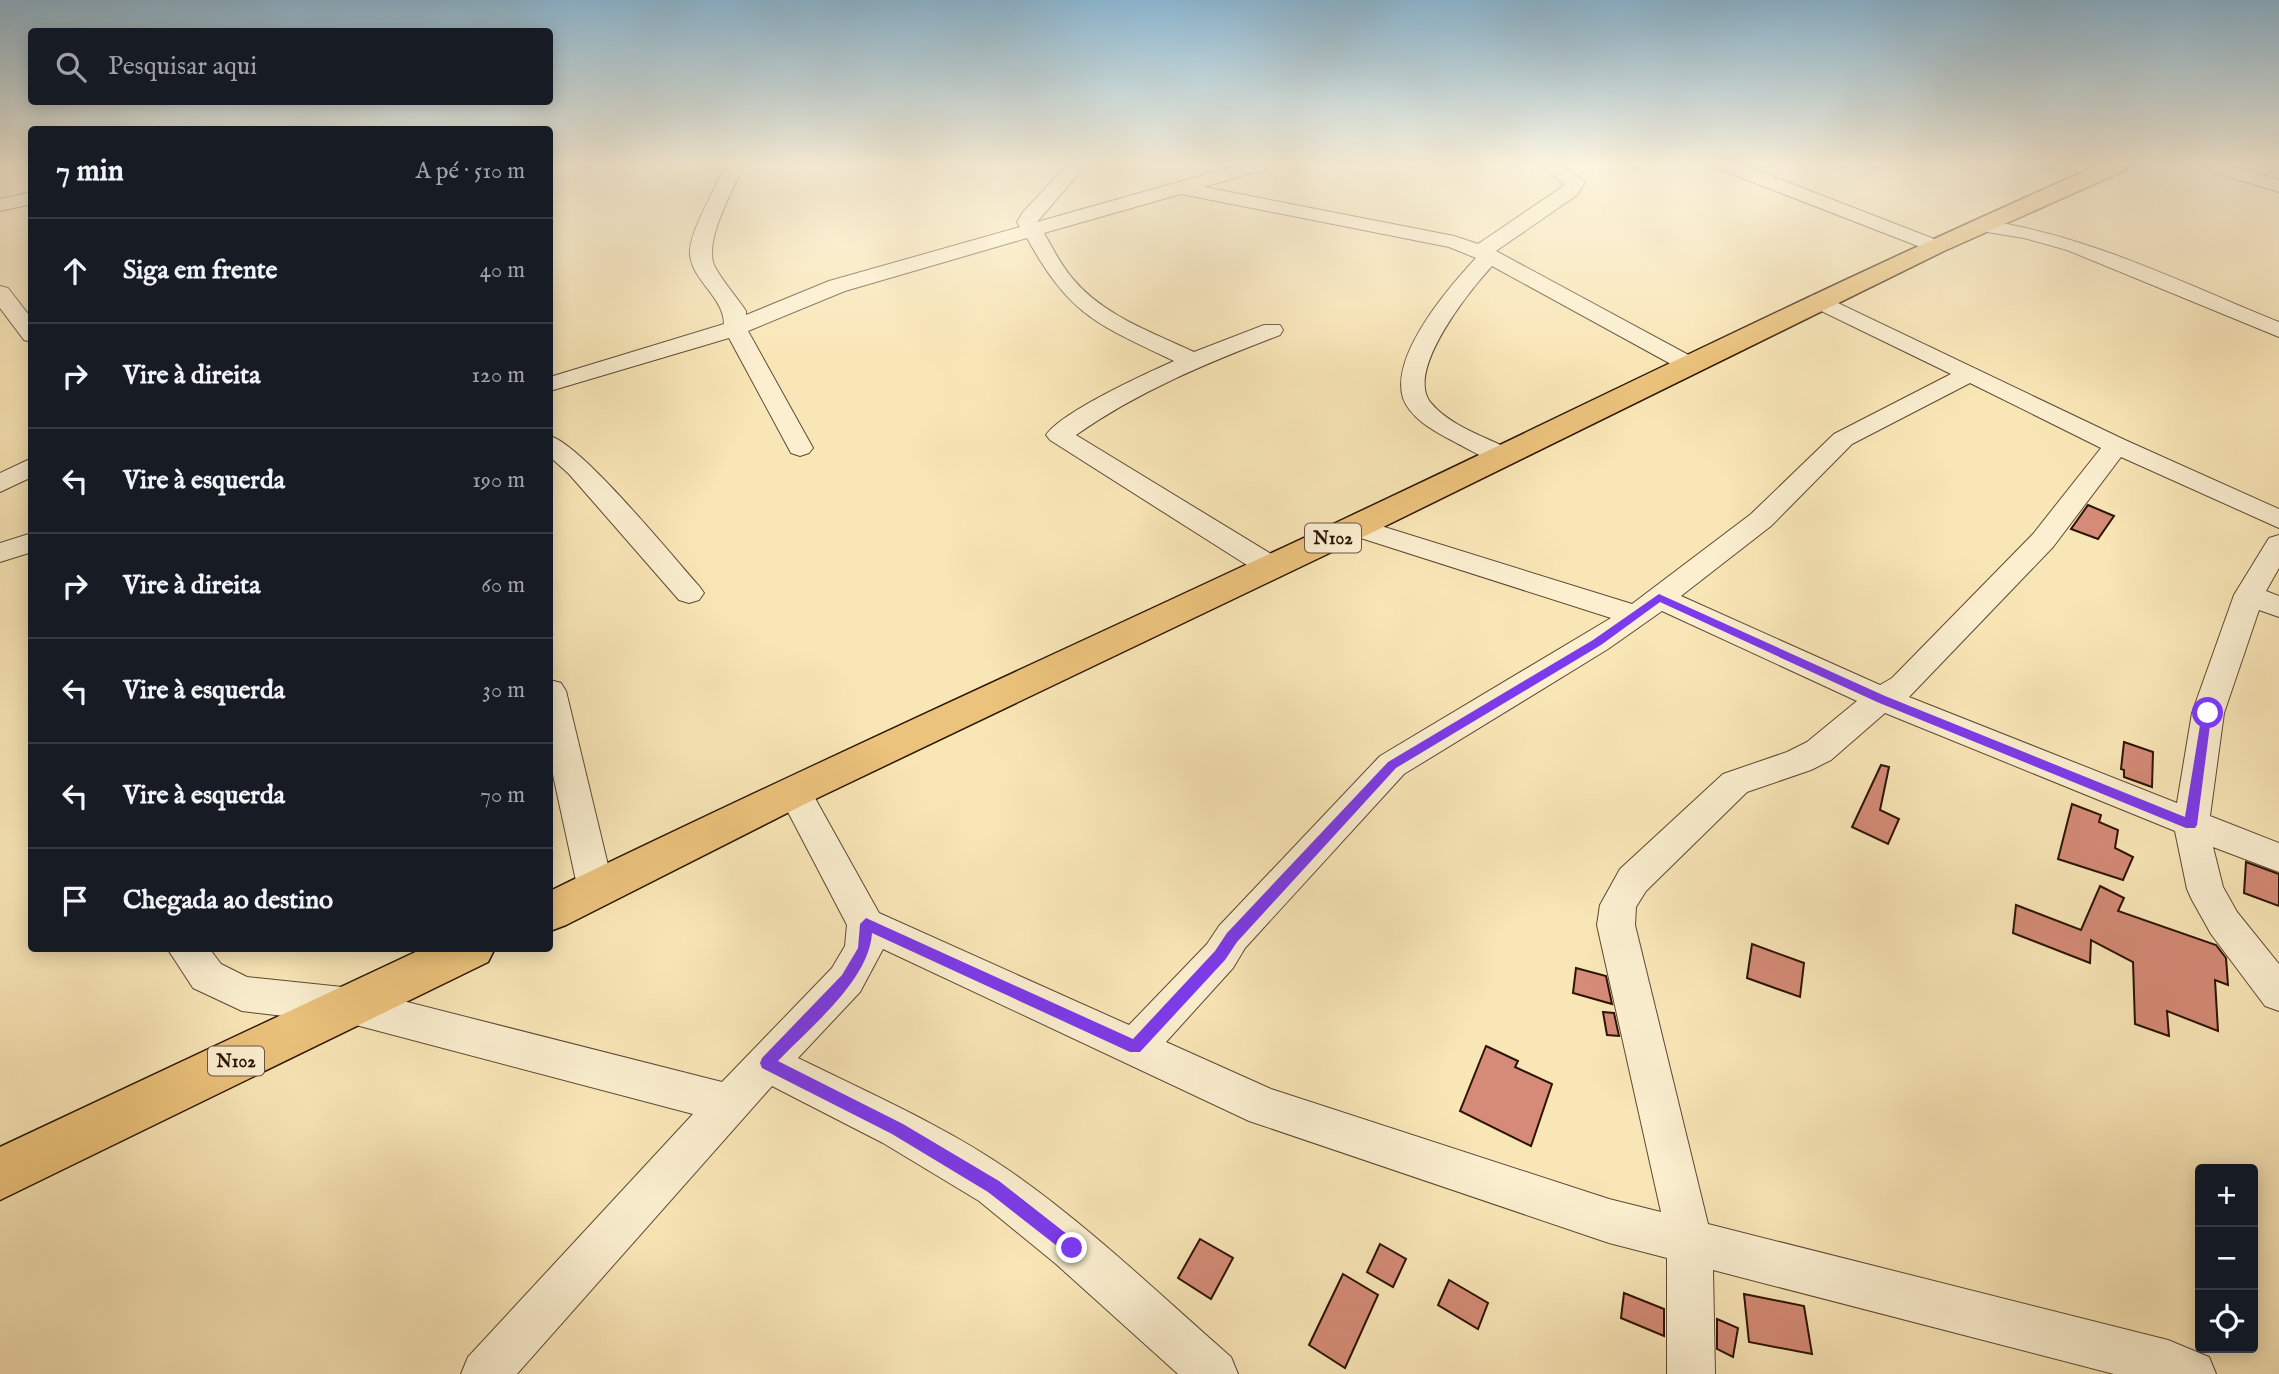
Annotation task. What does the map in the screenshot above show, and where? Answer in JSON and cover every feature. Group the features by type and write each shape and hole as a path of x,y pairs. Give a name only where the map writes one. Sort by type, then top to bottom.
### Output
{"main road":[{"name":"N102","path":"553,911 794,791 1271,567 1819,301 1975,229"},
{"name":"N102","path":"0,1174 464,952"}],"street":[{"path":"707,229 700,251 704,265 735,311 735,328 800,448"},
{"path":"553,383 735,328 811,294 1040,229"},
{"path":"1395,229 1426,235 1485,254 1688,364"},
{"path":"1503,455 1439,422 1417,401 1413,386 1423,346 1462,286 1485,254 1519,229"},
{"path":"1892,229 1936,246"},
{"path":"2005,229 2026,232 2074,246 2279,330"},
{"path":"2052,229 2074,246"},
{"path":"1034,231 1066,286 1078,298 1119,324 1191,360"},
{"path":"0,293 28,330"},
{"path":"1819,301 2116,445 2279,519"},
{"path":"1271,567 1059,435 1139,386 1191,360 1272,330"},
{"path":"1135,1047 1220,956 1232,937 1392,765 1597,642 1648,607 1761,520 1843,439 1969,374"},
{"path":"1691,1374 1690,1241 1616,925 1618,905 1633,880 1735,783 1799,761 1819,751 1881,699 1903,686 2011,574 2093,481 2116,445"},
{"path":"553,447 578,468 689,593"},
{"path":"0,484 28,468"},
{"path":"1355,527 1648,607 2190,825 2279,858"},
{"path":"0,553 28,543"},
{"path":"2279,544 2264,601 2208,713 2190,825 2205,889 2224,923 2279,994"},
{"path":"553,704 596,890"},
{"path":"485,1374 767,1063 846,980 864,948 866,924 794,791"},
{"path":"866,924 1264,1107 1609,1221 2168,1364 2192,1374"},
{"path":"189,952 207,976 242,994 352,1006 730,1104"},
{"path":"767,1063 898,1129 994,1186 1072,1248 1214,1374"}],"building":[{"path":"2088,505 2114,516 2098,539 2071,529"},
{"path":"2124,742 2153,752 2152,787 2124,777 2124,770 2121,769"},
{"path":"1881,765 1889,767 1880,810 1899,819 1888,844 1852,827"},
{"path":"2072,804 2101,815 2099,822 2118,830 2115,848 2133,857 2123,880 2058,859"},
{"path":"2246,862 2279,874 2279,906 2244,893"},
{"path":"2100,886 2124,898 2118,911 2216,945 2226,958 2228,985 2215,980 2218,1031 2167,1011 2169,1036 2135,1024 2133,962 2091,940 2090,963 2013,933 2016,905 2081,930"},
{"path":"1752,944 1804,963 1800,997 1747,978"},
{"path":"1576,968 1606,976 1612,1004 1573,993"},
{"path":"1603,1012 1614,1013 1619,1036 1607,1035"},
{"path":"1486,1046 1518,1061 1515,1067 1552,1084 1531,1146 1460,1111"},
{"path":"1200,1239 1233,1258 1211,1299 1178,1278"},
{"path":"1380,1244 1406,1259 1393,1287 1367,1272"},
{"path":"1343,1274 1378,1295 1345,1368 1309,1345"},
{"path":"1449,1280 1488,1303 1478,1329 1438,1305"},
{"path":"1624,1293 1664,1309 1664,1336 1621,1318"},
{"path":"1744,1294 1804,1306 1812,1354 1749,1342"},
{"path":"1717,1319 1738,1328 1733,1357 1717,1349"}],"route":[{"path":"1072,1248 994,1186 898,1129 767,1063 846,980 864,948 866,924 1135,1047 1220,956 1232,937 1392,765 1597,642 1659,598 1881,699 2190,825 2208,713"}]}
